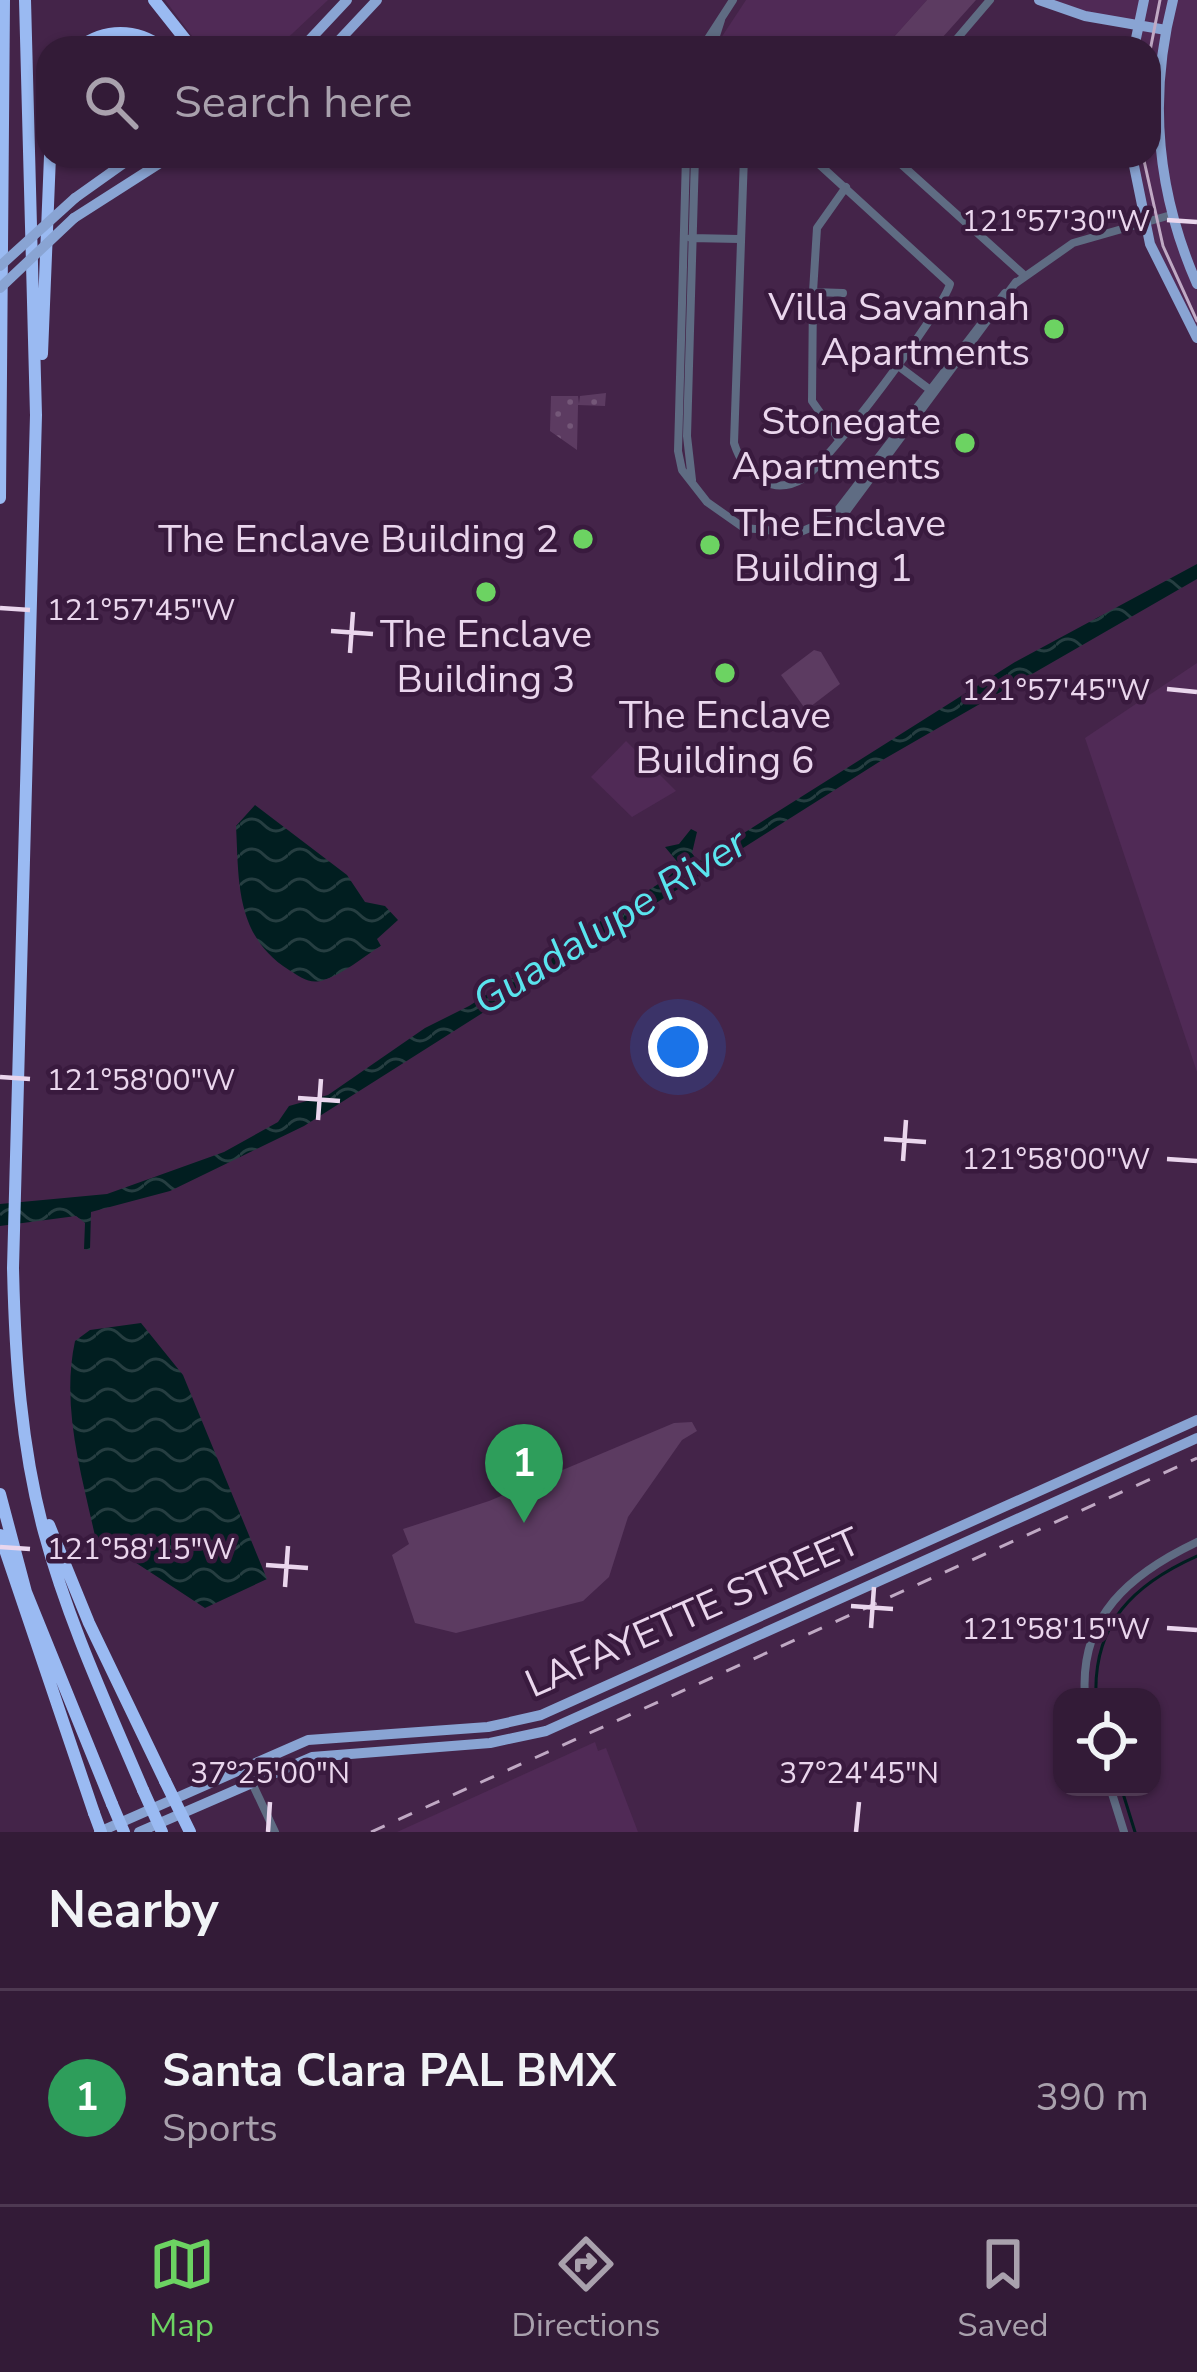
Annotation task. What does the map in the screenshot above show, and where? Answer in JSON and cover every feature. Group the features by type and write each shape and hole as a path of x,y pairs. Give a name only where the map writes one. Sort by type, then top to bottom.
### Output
{"highway":[{"path":"0,498 4,0"},
{"path":"26,0 36,415"},
{"path":"154,0 182,36"},
{"path":"101,36 123,32 133,36"},
{"path":"49,168 36,415 14,1268 18,1377 32,1479 65,1601 162,1832"},
{"path":"32,1479 89,1623 190,1832"},
{"path":"0,1494 26,1592 112,1804 126,1825"},
{"path":"0,1535 100,1832"}],"main road":[{"path":"313,36 347,0"},
{"path":"343,36 377,0"},
{"path":"1039,0 1166,30"},
{"path":"1136,36 1144,0"},
{"path":"1161,85 1173,0"},
{"path":"1161,139 1172,215 1197,284"},
{"path":"0,266 75,198 117,168"},
{"path":"0,288 74,218 152,168"},
{"path":"1134,168 1158,265 1197,338"},
{"name":"LAFAYETTE STREET","path":"100,1832 126,1825 244,1765 332,1736 488,1727 541,1715 1197,1420"},
{"name":"LAFAYETTE STREET","path":"140,1832 253,1780 335,1752 490,1743 546,1730 1197,1438"}],"street":[{"path":"710,36 733,0"},
{"path":"959,36 990,0"},
{"path":"716,36 721,19"},
{"path":"686,168 688,238"},
{"path":"694,168 678,451 692,482 720,515 744,528 798,532 830,520 1020,279 1072,243 1172,215"},
{"path":"743,168 734,443 747,472 764,483 789,484 806,477 897,365 950,284 824,168"},
{"path":"904,168 1020,279"},
{"path":"838,438 812,401 813,292 817,228 846,187"},
{"path":"688,238 740,239"},
{"path":"813,292 843,293"},
{"path":"897,365 933,392"},
{"path":"1086,1688 1088,1649 1115,1595 1144,1569 1197,1542"},
{"path":"244,1765 275,1832"},
{"path":"1113,1796 1124,1832"}],"shaded area":[{"path":"165,0 328,0 290,36 192,36"},
{"path":"746,0 927,0 895,36 722,36"},
{"path":"927,0 976,0 944,36 895,36"},
{"path":"1039,0 1197,0 1197,335 1162,275 1135,168 1161,168 1161,36 1136,36 1138,27"},
{"path":"606,393 605,406 578,405 577,450 550,431 551,396 578,396 579,404 580,396"},
{"path":"814,650 821,652 840,684 806,710 781,675"},
{"path":"1197,663 1197,1072 1085,738"},
{"path":"626,741 676,791 632,817 591,777"},
{"path":"692,1422 697,1431 682,1440 628,1517 609,1577 583,1601 456,1633 415,1623 392,1555 409,1544 403,1529 489,1501 674,1423"},
{"path":"595,1742 598,1751 606,1748 638,1832 397,1832"}],"water":[{"name":"Guadalupe River","path":"1197,564 1197,579 879,762 304,1126 170,1191 91,1212 90,1250 84,1249 85,1223 76,1216 0,1226 0,1204 107,1194 224,1152 278,1122 289,1106 328,1095 425,1028 469,1006 666,879 680,865 665,847 679,844 691,829 697,832 692,853 698,862 1015,662"},
{"path":"255,805 347,875 365,902 385,906 398,920 377,939 381,946 319,981 301,978 271,956 249,924 240,887 236,826"},
{"path":"141,1323 183,1375 267,1579 205,1608 95,1536 84,1488 71,1414 75,1341 90,1330"}],"waterway":[{"path":"1096,1688 1102,1648 1122,1609 1154,1579 1197,1556"},
{"path":"1124,1796 1135,1832"}],"tram line":[{"path":"1153,36 1160,0"},
{"path":"1146,168 1163,246 1197,321"}],"railway":[{"path":"371,1832 1197,1458"}],"place":[{"name":"Villa Savannah Apartments","path":"1054,329"},
{"name":"Stonegate Apartments","path":"965,443"},
{"name":"The Enclave Building 2","path":"583,539"},
{"name":"The Enclave Building 1","path":"710,545"},
{"name":"The Enclave Building 3","path":"486,592"},
{"name":"The Enclave Building 6","path":"725,673"},
{"name":"Santa Clara PAL BMX","path":"524,1523"}]}
